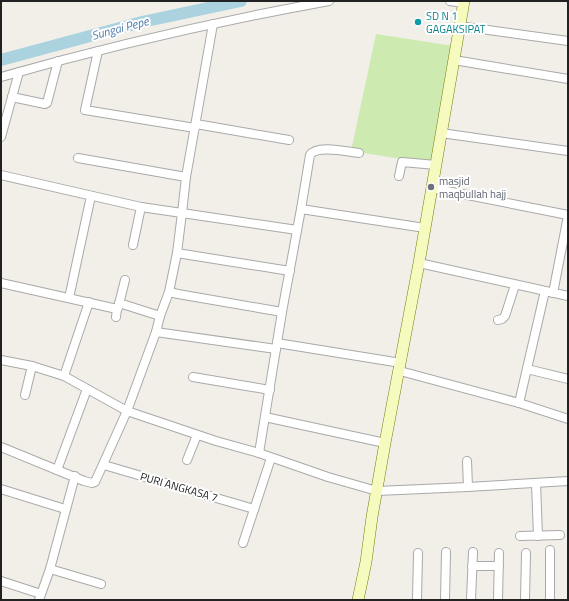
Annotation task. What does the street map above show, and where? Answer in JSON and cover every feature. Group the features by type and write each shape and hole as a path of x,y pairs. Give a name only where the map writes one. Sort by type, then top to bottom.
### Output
{"main road":[{"path":"358,600 366,562 385,443 419,263 463,2"}],"street":[{"path":"1,76 213,24 329,1"},
{"path":"450,1 463,2"},
{"path":"1,447 88,482 95,482 104,465 127,411 169,292 177,253 186,177 213,24"},
{"path":"459,26 568,41"},
{"path":"98,51 85,110 289,140"},
{"path":"454,60 568,79"},
{"path":"12,97 45,104 47,103 58,62"},
{"path":"1,137 19,72"},
{"path":"441,133 568,151"},
{"path":"258,453 310,155 312,152 319,149 359,153"},
{"path":"78,158 132,169 186,177"},
{"path":"399,176 402,162 436,165"},
{"path":"1,175 141,207 297,230"},
{"path":"432,188 568,218 519,403"},
{"path":"69,298 91,196"},
{"path":"133,245 141,207"},
{"path":"301,209 425,228"},
{"path":"177,253 290,271"},
{"path":"419,263 568,296"},
{"path":"118,310 125,280"},
{"path":"1,283 89,302 118,310 160,316"},
{"path":"498,320 502,320 505,316 515,285"},
{"path":"169,292 282,312"},
{"path":"64,376 89,302"},
{"path":"156,332 276,346 400,367 568,419"},
{"path":"1,360 32,366 64,376 127,411 197,435 258,453 360,487 377,491 568,481"},
{"path":"25,396 32,366"},
{"path":"527,369 568,379"},
{"path":"193,377 270,390"},
{"path":"57,470 86,389"},
{"path":"265,417 385,443"},
{"path":"187,460 197,435"},
{"path":"243,543 271,458"},
{"path":"467,461 468,487"},
{"name":"PURI ANGKASA 7","path":"104,465 254,509"},
{"path":"1,581 40,597 50,569 75,476"},
{"path":"536,483 538,536"},
{"path":"1,489 65,509"},
{"path":"520,536 560,535"},
{"path":"550,550 550,600"},
{"path":"445,600 446,552"},
{"path":"472,552 472,600"},
{"path":"417,600 418,553"},
{"path":"498,600 499,553"},
{"path":"525,600 526,553"},
{"path":"472,566 499,566"},
{"path":"50,569 101,584"}],"green space":[{"path":"376,34 454,46 433,164 351,151"}],"waterway":[{"name":"Sungai Pepe","path":"1,60 142,22 241,1"}],"place":[{"name":"SD N 1 GAGAKSIPAT","path":"418,22"},
{"name":"masjid maqbullah hajj","path":"431,187"}]}
